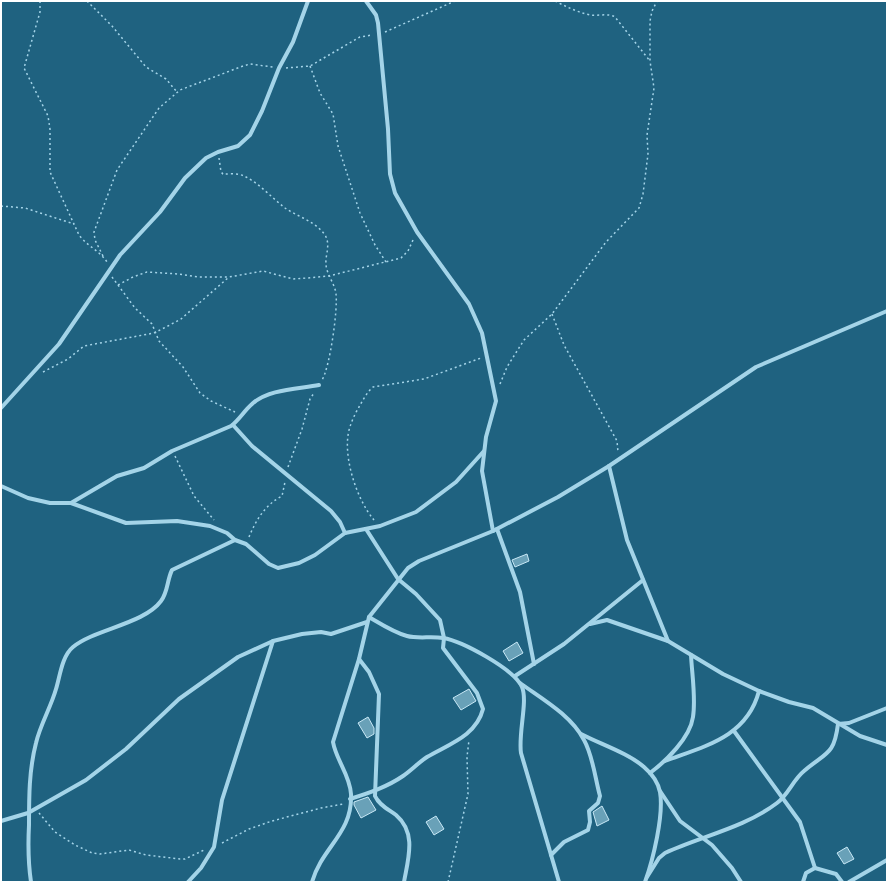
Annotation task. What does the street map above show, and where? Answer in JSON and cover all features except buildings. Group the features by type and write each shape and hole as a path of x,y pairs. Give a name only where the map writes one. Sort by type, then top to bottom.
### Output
{"street":[{"path":"1,408 59,344 120,255 160,212 185,178 206,158 218,152 238,146 250,135 262,111 279,68 293,42 308,1"},
{"path":"366,1 376,15 388,128 390,174 398,201 417,232 469,304 482,333 496,401 484,451 482,471 495,530 520,592 534,664"},
{"path":"312,882 323,857 345,826 350,799 350,788 334,750 333,742 359,659 367,622 369,617 408,568 414,563 495,530 558,497 619,460 756,367 887,311"},
{"path":"71,503 117,476 144,468 172,451 222,431 233,425 251,404 264,396 319,385"},
{"path":"233,425 252,446 331,511 340,522 345,533"},
{"path":"1,486 28,498 50,503 71,503 126,523 155,523 164,520 202,524 226,533 235,540 246,544 269,564 278,568 298,563 315,555 337,537 345,533 380,526 405,518 427,505 456,482 484,451"},
{"path":"609,466 624,529 668,640"},
{"path":"350,799 375,791 405,775 427,757 459,740 472,729 482,714 483,704 477,693 444,649 444,638 438,616 398,579 366,529"},
{"path":"31,882 27,857 30,773 36,742 56,690 65,657 72,647 90,637 142,615 160,603 166,594 168,579 172,570 235,540"},
{"path":"515,676 590,624 643,580"},
{"path":"369,617 396,632 408,636 444,638 467,645 515,676 519,682 523,694 519,738 521,753 559,882"},
{"path":"590,624 607,620 668,640 723,674 759,691 789,702 813,708 860,736 887,745"},
{"path":"1,821 28,813 86,780 110,762 179,699 238,656 273,641 302,634 320,632 332,634 367,622"},
{"path":"188,882 201,868 214,847 222,800 273,641"},
{"path":"650,773 665,761 687,733 693,718 691,655"},
{"path":"359,659 369,672 379,694 375,796 380,804 400,819 410,841 404,882"},
{"path":"519,682 566,717 581,734 588,748 600,796 599,801 589,811 590,822 588,830 564,842 550,855"},
{"path":"665,761 694,751 734,731 748,718 756,705 759,691"},
{"path":"838,724 849,723 887,708"},
{"path":"647,876 662,854 703,837 746,822 772,807 783,797 804,771 831,750 836,739 838,724"},
{"path":"734,731 783,797 804,830 811,862 815,868 836,874 842,882"},
{"path":"581,734 635,761 650,773 680,821 685,826 703,837 732,868 741,882"},
{"path":"645,882 658,827 660,804 658,787"},
{"path":"849,882 887,860"},
{"path":"803,882 806,873 815,868"}],"path":[{"path":"40,1 40,12 24,70 48,116 50,129 50,172 84,242 103,256"},
{"path":"87,1 112,26 146,67 166,79 177,92"},
{"path":"242,415 216,404 200,393 183,367 159,341 154,333 152,324 135,308 109,270 95,240 94,232 117,170 159,108 177,92 243,66 258,65 279,68 310,66 360,37 379,34 455,1"},
{"path":"555,1 575,11 592,15 615,16 650,61"},
{"path":"495,395 508,367 524,340 552,314 606,242 639,208 644,194 648,154 647,135 654,88 650,61 650,21 652,11 657,1"},
{"path":"310,66 320,93 333,114 338,146 360,213 375,246 386,262"},
{"path":"218,152 221,172 223,174 239,174 250,179 286,209 311,222 325,236 328,252 326,265 336,293 336,312 328,367 310,399 287,474 282,496 269,505 259,515 246,544"},
{"path":"1,206 26,208 74,224"},
{"path":"118,285 132,277 147,272 198,277 229,277 263,272 293,279 329,276 386,262 405,255 417,232"},
{"path":"38,375 68,359 84,346 154,333 180,319 229,277"},
{"path":"552,314 564,345 617,441 619,460"},
{"path":"380,526 365,508 351,475 348,448 350,425 363,399 373,387 390,386 439,375 487,355"},
{"path":"172,451 194,496 217,522"},
{"path":"448,882 468,794 467,750 472,729"},
{"path":"36,808 55,832 82,849 92,853 100,854 124,850 146,855 180,859 214,847 250,829 272,821 320,808 340,806 350,799"}]}
